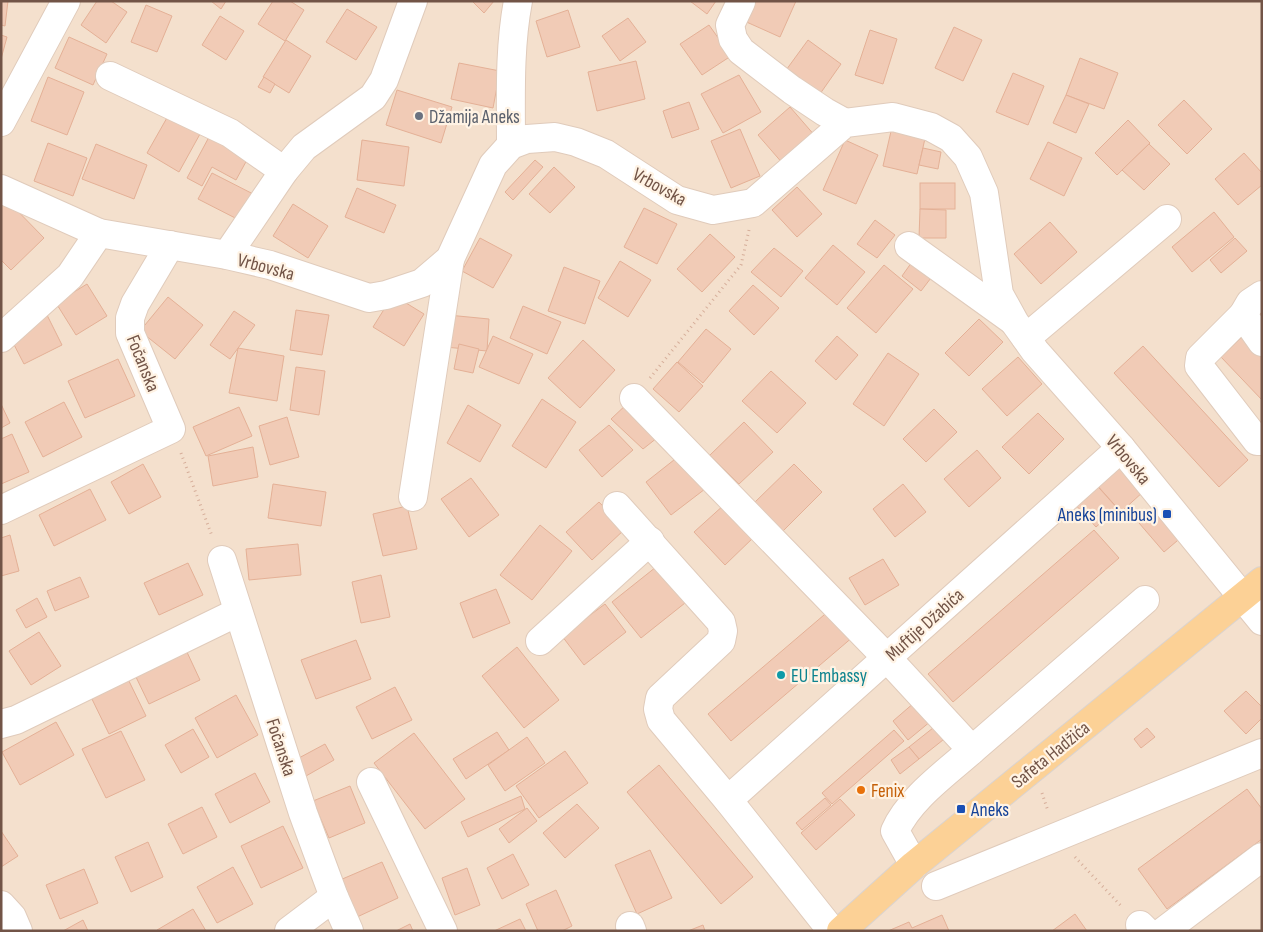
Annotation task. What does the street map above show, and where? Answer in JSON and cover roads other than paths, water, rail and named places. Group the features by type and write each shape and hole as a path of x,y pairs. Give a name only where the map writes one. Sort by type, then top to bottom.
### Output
{"main road":[{"name":"Safeta Hadžića","path":"841,931 914,865 1252,589"}],"street":[{"path":"1,122 66,1"},
{"path":"228,255 284,171 304,148 373,96 384,80 413,1"},
{"path":"511,144 510,74 512,29 518,1"},
{"path":"741,2 730,25 733,39 741,51 792,90 845,123"},
{"path":"110,76 230,133 284,171"},
{"name":"Vrbovska","path":"413,497 450,259 493,165 511,144 526,140 555,137 576,142 606,154 677,200 713,210 752,203 845,123 893,117 931,127 951,138 968,157 984,193 1000,294 1020,330 1036,351 1121,448 1252,589 1262,621"},
{"name":"Vrbovska","path":"1,190 99,233 228,255 270,265 368,298 422,283 450,259"},
{"path":"1020,330 1166,219"},
{"path":"1,338 70,276 99,233"},
{"name":"Fočanska","path":"1,510 171,429 130,333 130,318 135,304 170,245"},
{"name":"Vrbovska","path":"908,246 1020,330"},
{"path":"1262,295 1250,303 1243,315 1200,358 1200,366 1257,441 1262,441"},
{"path":"1243,315 1262,342"},
{"path":"634,398 887,658 972,750"},
{"name":"Muftije Džabića","path":"728,800 1121,448"},
{"path":"618,506 721,622 723,631 721,641 660,698 658,709 661,720 728,800 832,931"},
{"path":"540,641 650,541"},
{"name":"Fočanska","path":"222,560 303,813 334,897 349,931"},
{"path":"914,865 895,831 899,822 910,808 972,750 1145,600"},
{"path":"1,724 16,720 238,612"},
{"path":"936,886 1262,753"},
{"path":"371,782 443,931"},
{"path":"1150,929 1262,858"},
{"path":"289,931 334,897"},
{"path":"1,905 12,917 18,931"}],"place":[{"name":"Džamija Aneks","path":"419,116"},
{"name":"Aneks (minibus)","path":"1167,514"},
{"name":"EU Embassy","path":"781,675"},
{"name":"Fenix","path":"861,790"},
{"name":"Aneks","path":"961,809"}]}
